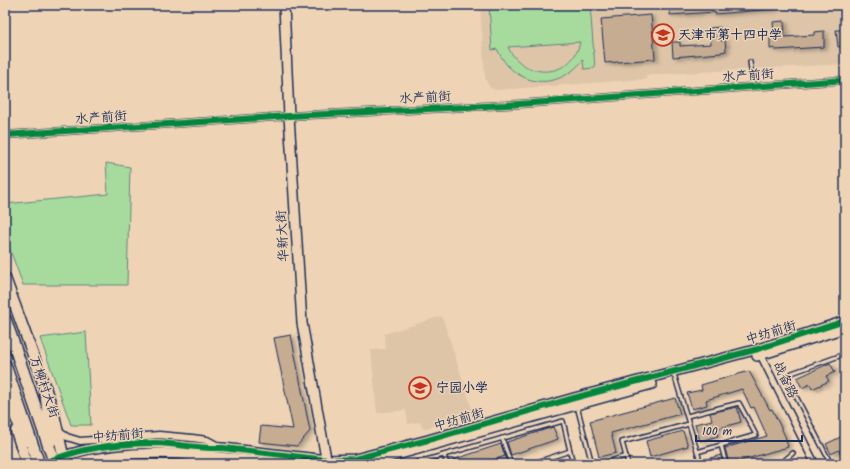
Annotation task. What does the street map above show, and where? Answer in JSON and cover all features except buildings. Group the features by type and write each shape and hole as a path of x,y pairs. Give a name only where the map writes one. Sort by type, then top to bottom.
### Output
{"highway":[{"name":"万柳村大街","path":"5,319 56,464"},
{"path":"5,365 39,464"},
{"path":"45,388 56,464"}],"main road":[{"path":"5,278 53,410 65,464"},
{"path":"5,396 39,464"},
{"path":"5,396 27,464"}],"street":[{"name":"华新大街","path":"284,5 289,116 302,323 327,462"},
{"name":"水产前街","path":"5,135 289,116 506,105 845,80"},
{"name":"中纺前街","path":"70,454 98,448 157,443 223,448 327,462 370,456 759,352 845,321"},
{"path":"759,352 845,328"},
{"name":"战备路","path":"759,352 815,464"},
{"path":"364,464 457,439 575,401"},
{"path":"57,430 67,437 80,441 160,435 207,440 223,448"},
{"path":"72,464 109,455 145,452 168,452 243,462 287,464"},
{"path":"115,464 153,462 193,463 221,458"}],"lane":[{"path":"750,62 753,86"},
{"path":"831,464 789,383 788,377 792,373 845,354"},
{"path":"675,375 700,464"},
{"path":"575,401 592,464"},
{"path":"687,416 739,403 756,435 697,452"},
{"path":"412,464 563,421 573,464"},
{"path":"628,464 622,442 689,424"},
{"path":"502,438 511,464"},
{"path":"721,445 726,464"},
{"path":"531,464 570,451"},
{"path":"780,464 793,453"},
{"path":"444,455 447,464"},
{"path":"601,464 626,456"},
{"path":"684,464 699,460"}],"shaded area":[{"name":"天津市第十四中学","path":"480,5 845,5 845,64 646,75 646,79 496,90 489,87 485,78"},
{"name":"宁园小学","path":"442,316 474,415 423,429 420,422 408,424 406,410 377,413 371,350 386,349 384,334"}],"green space":[{"path":"489,5 590,5 595,68 584,69 583,60 566,75 546,81 536,81 516,73 507,65 497,49 492,50","holes":["580,42 575,54 567,63 558,69 547,71 535,70 524,65 515,58 508,47"]},
{"path":"106,163 130,167 127,285 23,285 5,236 5,204 108,194"},
{"path":"86,332 91,425 71,425 40,338"}],"cycle path":[{"path":"5,135 289,116 506,105 845,80"},
{"path":"41,464 63,456 94,448 147,443 223,448 327,460 355,459 758,349 845,321"}],"place":[{"name":"天津市第十四中学","path":"663,35"},
{"name":"宁园小学","path":"420,388"}]}
